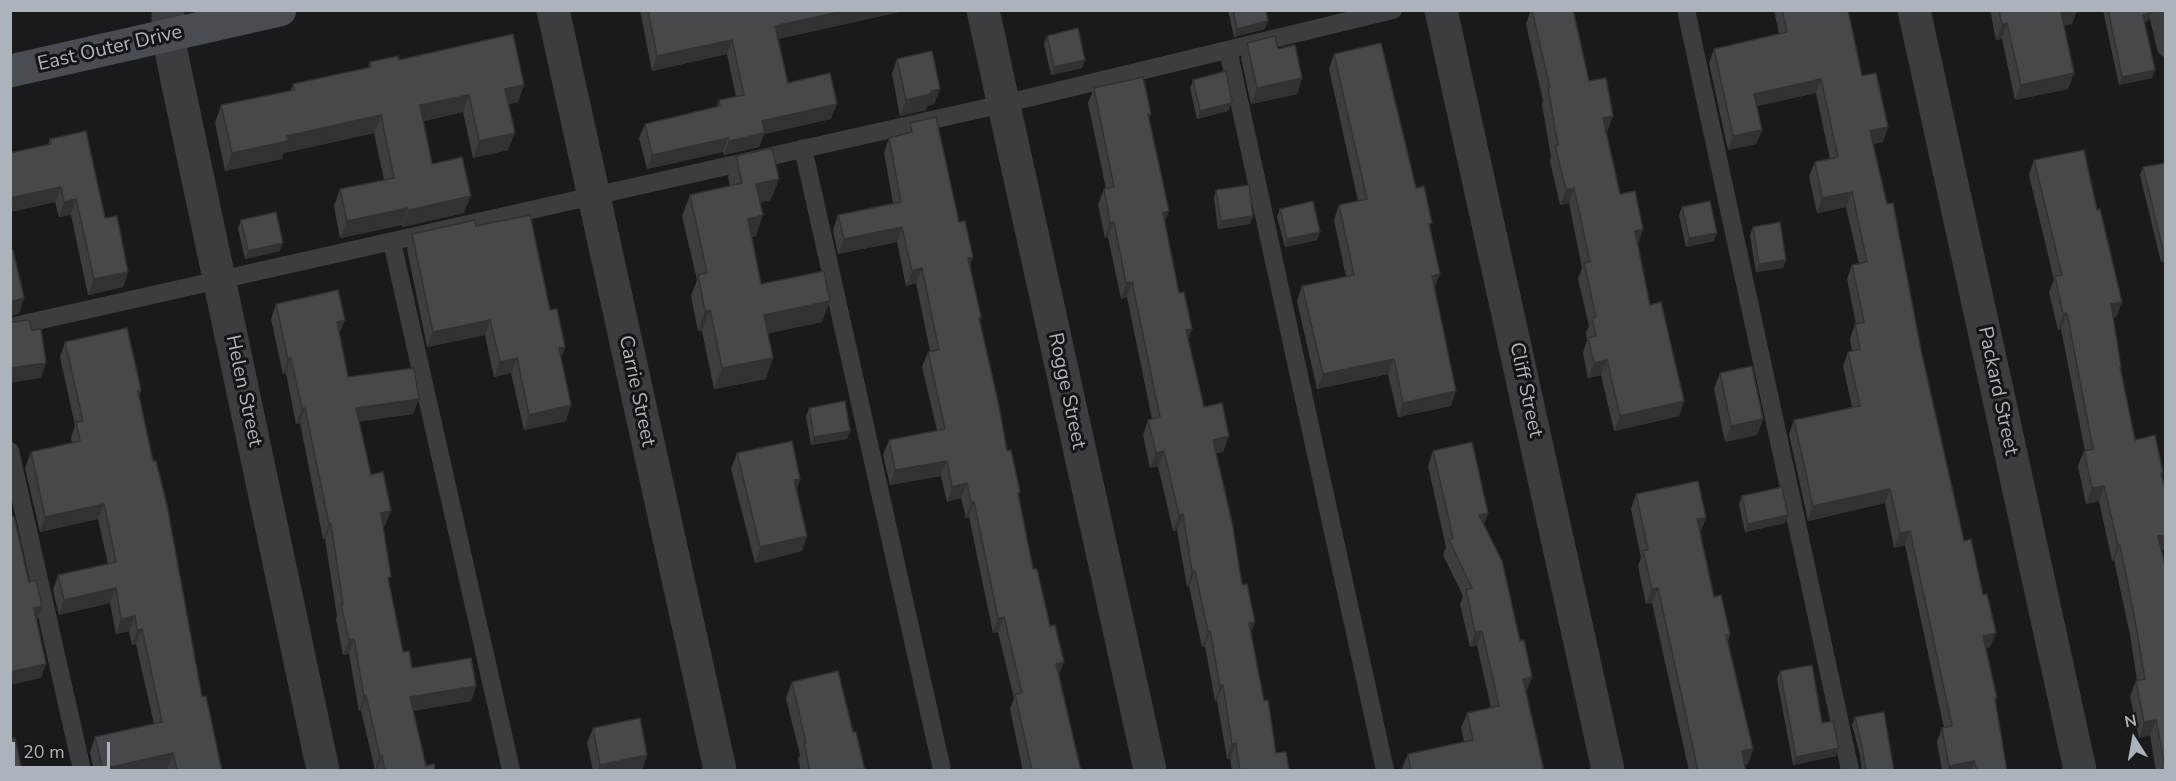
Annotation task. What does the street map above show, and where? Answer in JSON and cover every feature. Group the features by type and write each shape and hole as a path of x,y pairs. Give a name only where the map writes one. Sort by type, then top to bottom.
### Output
{"main road":[{"name":"East Outer Drive","path":"10,71 168,23 280,10"}],"street":[{"name":"Carrie Street","path":"553,10 720,771"},
{"name":"Rogge Street","path":"983,10 1150,771"},
{"name":"Cliff Street","path":"1441,10 1608,771"},
{"name":"Packard Street","path":"1914,10 2080,771"},
{"name":"Helen Street","path":"168,23 323,771"}],"lane":[{"path":"10,327 1003,104 1394,10"},
{"path":"1686,10 1850,771"},
{"path":"2157,10 2166,48"},
{"path":"1228,50 1385,771"},
{"path":"803,148 942,771"},
{"path":"392,242 511,771"},
{"path":"10,451 82,771"}],"building":[{"path":"648,10 848,10 775,26 788,83 830,73 837,104 762,121 765,133 729,141 728,138 652,155 645,124 720,106 719,100 744,95 732,40 657,56"},
{"path":"1233,10 1266,10 1268,21 1237,29"},
{"path":"1532,10 1573,10 1589,81 1606,78 1613,116 1603,118 1620,194 1635,191 1643,229 1635,231 1650,305 1661,302 1684,401 1620,416 1607,360 1594,363 1588,338 1596,336 1592,318 1596,317 1584,263 1590,262 1574,188 1566,190 1555,146 1558,145 1548,88 1550,88"},
{"path":"1782,10 1848,10 1862,76 1876,73 1888,127 1870,131 1887,204 1893,203 1921,350 1964,541 1971,539 1983,595 1987,594 1996,633 1983,636 1997,698 1995,699 2007,771 1977,771 1974,761 1949,766 1942,728 1952,726 1910,531 1900,533 1890,489 1813,506 1794,420 1860,406 1848,352 1860,349 1855,324 1864,322 1852,265 1867,262 1852,192 1822,198 1815,162 1838,157 1821,79 1754,94 1762,130 1733,136 1714,49 1787,32"},
{"path":"1999,10 2069,10 2061,12 2074,73 2021,85 2007,23 2002,25"},
{"path":"2108,10 2151,10 2151,13 2143,15 2155,70 2122,77"},
{"path":"1078,28 1085,60 1054,67 1047,36"},
{"path":"513,34 524,85 505,89 515,133 479,141 469,95 420,105 432,164 462,157 471,196 347,221 340,189 394,178 381,115 287,136 288,141 232,153 221,105 294,90 293,84 371,67 370,62 398,56 399,60"},
{"path":"1275,36 1278,49 1295,45 1302,78 1257,88 1247,43"},
{"path":"1381,43 1416,188 1424,186 1432,223 1429,224 1440,274 1432,276 1456,391 1403,403 1394,359 1323,374 1302,286 1354,275 1339,205 1367,199 1334,54"},
{"path":"932,51 940,89 931,91 931,94 906,100 897,59"},
{"path":"1226,71 1231,103 1200,111 1193,80"},
{"path":"1143,77 1151,114 1148,114 1169,211 1163,213 1179,293 1184,292 1192,329 1186,330 1204,407 1222,403 1229,436 1213,440 1233,527 1242,585 1247,584 1255,622 1249,623 1264,701 1268,700 1276,753 1286,752 1289,771 1240,771 1236,743 1232,744 1223,685 1220,686 1210,631 1208,631 1195,571 1192,571 1183,514 1179,515 1164,451 1156,453 1148,420 1160,417 1132,282 1126,283 1114,222 1110,223 1104,189 1114,187 1094,88"},
{"path":"936,117 959,222 965,221 973,257 968,258 981,317 979,318 1007,451 1011,450 1033,569 1037,569 1050,626 1055,625 1064,662 1056,664 1081,771 1032,771 1015,694 1022,693 1004,617 998,618 974,502 971,503 967,483 952,487 947,461 895,470 889,440 945,429 928,352 939,350 922,268 912,271 902,227 844,239 838,215 901,202 889,138 912,132 910,123"},
{"path":"86,131 105,218 117,216 128,272 94,279 76,199 64,202 61,187 10,198 10,153 51,144 50,139"},
{"path":"772,148 779,179 756,184 763,215 748,219 761,284 824,271 830,301 764,315 773,358 722,368 710,310 705,311 698,275 707,273 690,195 742,183 736,156"},
{"path":"2084,150 2097,210 2100,209 2122,302 2111,304 2120,367 2135,440 2155,435 2166,494 2166,535 2158,536 2166,570 2166,771 2156,720 2144,722 2136,681 2145,679 2120,545 2118,545 2104,486 2092,488 2084,451 2093,449 2067,313 2063,314 2055,276 2062,275 2034,160"},
{"path":"2166,163 2166,253 2164,254 2143,167"},
{"path":"1249,185 1253,216 1221,221 1216,190"},
{"path":"1313,201 1320,232 1287,239 1280,209"},
{"path":"1710,201 1717,233 1689,238 1682,207"},
{"path":"276,212 283,243 248,251 241,220"},
{"path":"530,215 550,310 557,309 565,347 559,348 571,405 529,415 517,358 500,362 490,320 433,332 412,234 475,220 476,226"},
{"path":"1780,222 1786,260 1759,264 1753,227"},
{"path":"13,250 24,298 10,302 10,251"},
{"path":"338,290 345,320 337,322 348,377 414,368 419,399 356,408 371,475 383,472 391,511 381,513 391,577 388,578 403,652 409,651 412,668 471,658 476,686 410,697 426,766 434,764 435,771 385,771 366,696 364,696 354,639 349,640 341,604 343,604 331,524 329,524 305,408 302,409 291,358 288,359 276,304"},
{"path":"10,320 13,322 29,320 32,330 41,329 46,363 10,368"},
{"path":"127,328 141,390 138,391 153,461 156,461 167,505 202,697 206,696 222,771 177,771 173,753 103,769 95,737 162,722 142,629 137,630 135,616 121,619 116,588 64,600 58,575 116,562 104,504 45,517 31,452 80,441 76,422 83,421 65,342"},
{"path":"1752,366 1763,419 1731,426 1720,373"},
{"path":"845,401 850,431 814,437 809,408"},
{"path":"792,441 800,479 794,480 807,536 760,547 737,453"},
{"path":"1472,442 1488,513 1479,515 1502,561 1520,641 1524,640 1532,677 1523,679 1544,771 1411,771 1408,754 1473,740 1467,713 1499,706 1482,631 1475,632 1466,590 1472,588 1449,540 1453,538 1433,451"},
{"path":"1698,481 1706,518 1697,519 1714,597 1721,595 1730,634 1726,635 1753,749 1742,751 1746,771 1698,771 1658,588 1652,589 1643,551 1648,550 1636,494"},
{"path":"1782,487 1788,515 1748,524 1742,496"},
{"path":"14,516 29,582 36,580 42,606 34,608 46,664 10,672 10,517"},
{"path":"1812,665 1822,723 1833,721 1839,748 1796,757 1780,671"},
{"path":"838,671 865,771 810,771 792,682"},
{"path":"1884,712 1894,771 1866,771 1855,717"},
{"path":"640,718 647,755 600,765 593,728"},
{"path":"10,734 12,739 15,738 22,771 10,771"}]}
